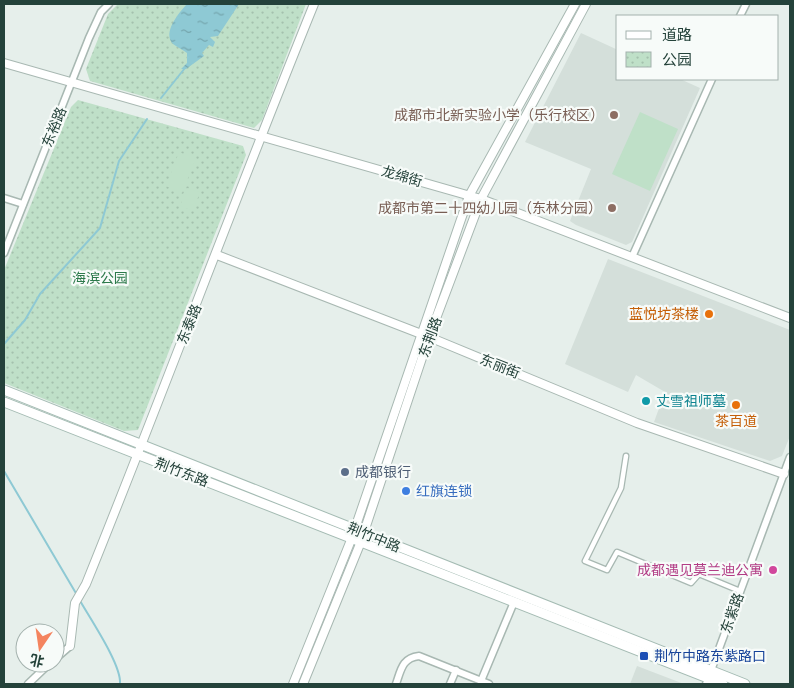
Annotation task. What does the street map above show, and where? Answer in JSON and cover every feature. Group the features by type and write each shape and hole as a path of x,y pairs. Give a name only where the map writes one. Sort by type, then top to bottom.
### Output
{"main road":[{"name":"荆竹中路","path":"4,390 364,533 723,684"},
{"name":"荆竹东路","path":"4,402 356,542"},
{"name":"荆竹中路","path":"356,542 709,678 745,684"}],"street":[{"name":"东裕路","path":"4,253 101,12 109,4"},
{"name":"东泰路","path":"70,646 75,603 138,454 261,135 314,4"},
{"name":"东荆路","path":"293,684 356,542 364,533 469,196 575,4"},
{"name":"东荆路","path":"303,684 356,542 354,529 426,335 481,199 586,4"},
{"name":"龙绵街","path":"4,63 481,199 790,318"},
{"path":"632,257 712,80"},
{"path":"4,198 23,204"},
{"name":"东丽街","path":"216,255 426,335 637,423 784,474"},
{"path":"626,456 621,488 585,561 607,570 617,552 691,583 698,574 740,591"},
{"name":"东紫路","path":"709,678 790,457"},
{"path":"481,681 514,602"},
{"path":"65,650 70,646"},
{"path":"396,684 404,662 409,657 428,658 489,684"},
{"path":"450,684 456,670"},
{"path":"28,684 40,673"}],"shaded area":[{"name":"成都市北新实验小学（乐行校区）","path":"581,33 616,49 616,80 682,80 700,88 632,242 626,245 570,221 591,169 525,142"},
{"path":"608,259 790,330 790,436 782,456 770,461 654,422 665,392 636,375 628,392 565,364"},
{"path":"637,666 684,684 630,684"}],"green space":[{"path":"118,4 306,4 262,120 254,128 90,81 86,69 108,14"},
{"name":"海滨公园","path":"78,100 243,146 246,155 138,430 124,431 4,383 4,270 71,107"},
{"path":"640,112 678,129 650,191 612,174"},
{"path":"179,152 196,159 182,193 166,186"},
{"path":"187,188 200,192 193,211 180,206"}],"water":[{"path":"187,4 239,4 218,36 210,37 215,42 213,47 209,45 202,53 204,56 186,69 181,69 187,63 187,53 173,44 169,34 173,23"}],"waterway":[{"path":"161,98 185,68"},
{"path":"4,344 25,320 40,294 100,228 119,161 147,119"},
{"path":"4,471 77,595"},
{"path":"79,599 111,654 116,665 120,684"}],"place":[{"name":"成都市北新实验小学（乐行校区）","path":"614,115"},
{"name":"成都市第二十四幼儿园（东林分园）","path":"612,208"},
{"name":"蓝悦坊茶楼","path":"709,314"},
{"name":"丈雪祖师墓","path":"646,401"},
{"name":"茶百道","path":"736,405"},
{"name":"成都银行","path":"345,472"},
{"name":"红旗连锁","path":"406,491"},
{"name":"成都遇见莫兰迪公寓","path":"773,570"},
{"name":"荆竹中路东紫路口","path":"644,656"}]}
